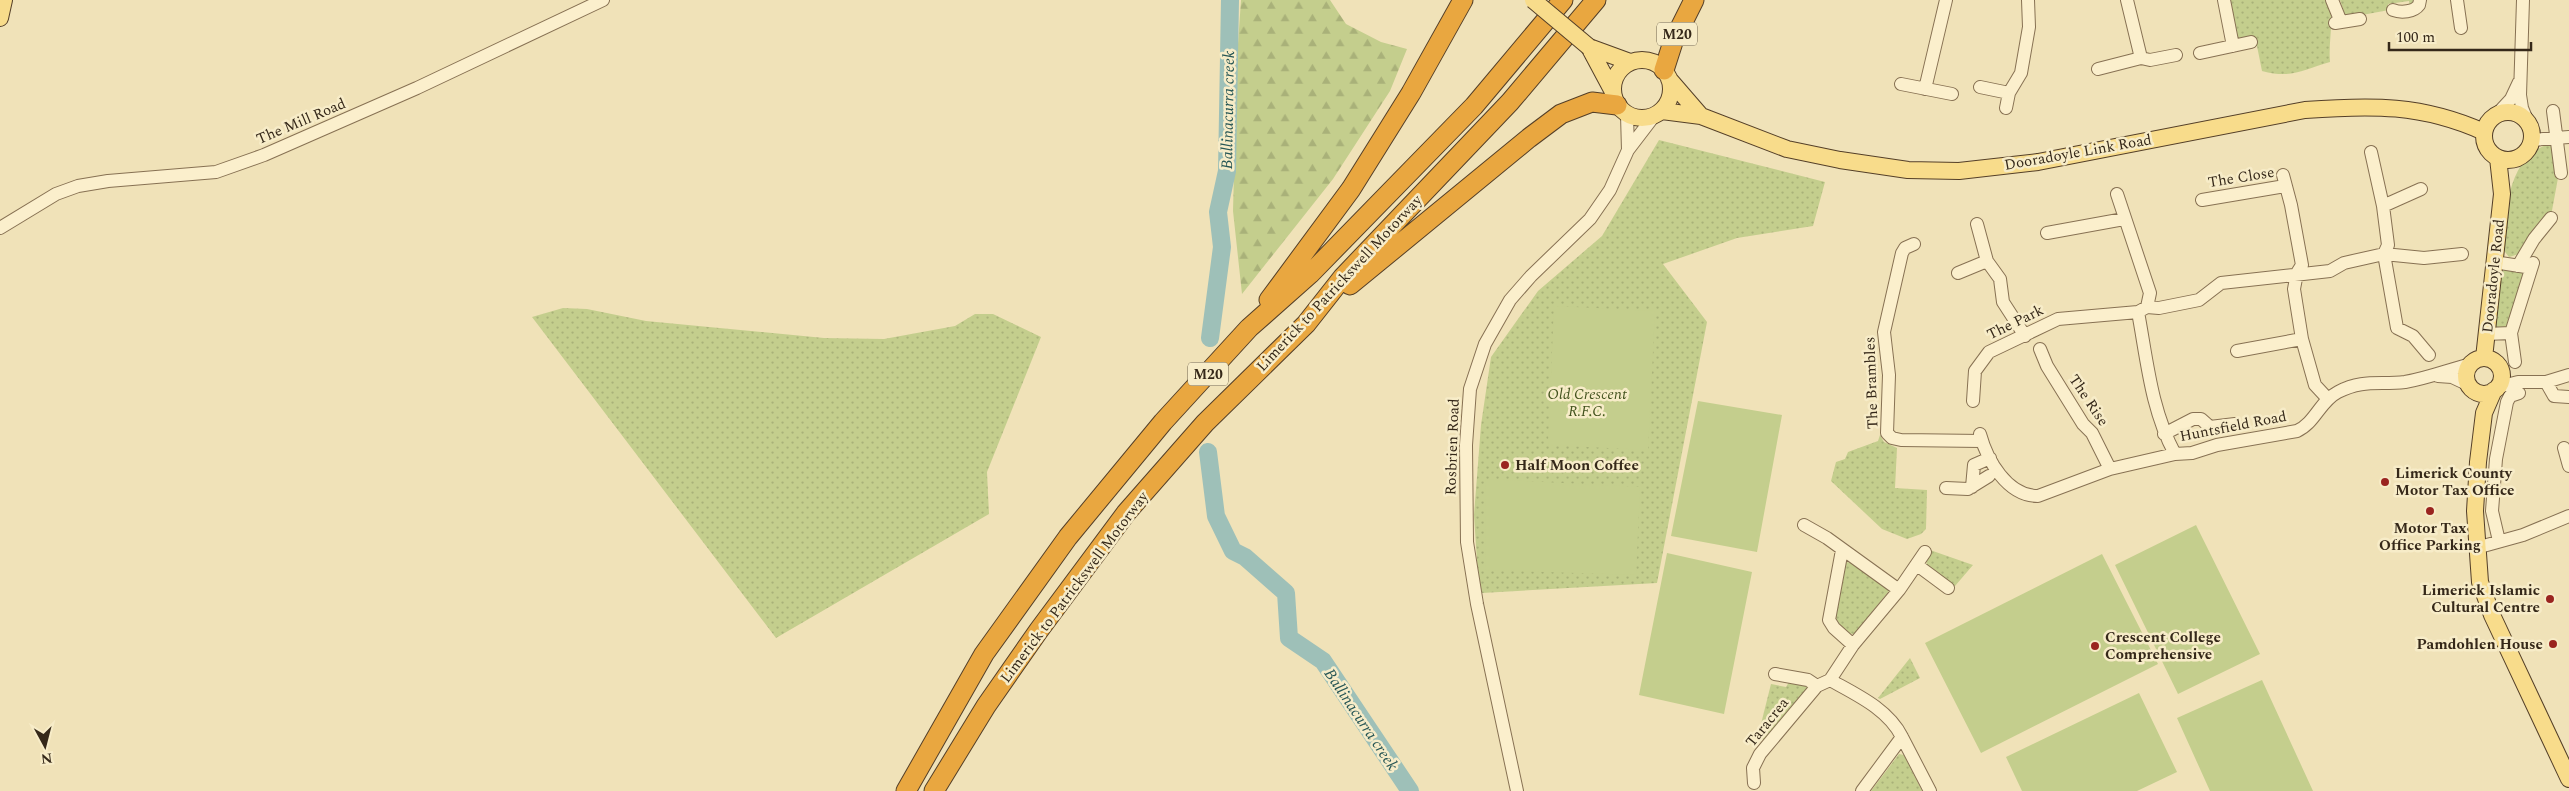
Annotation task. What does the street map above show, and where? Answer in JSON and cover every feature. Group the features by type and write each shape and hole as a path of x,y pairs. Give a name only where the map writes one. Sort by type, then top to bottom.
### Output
{"highway":[{"name":"M20","path":"1249,328 1351,189 1411,93 1463,0"},
{"name":"Limerick to Patrickswell Motorway","path":"906,791 984,654 1068,537 1164,422 1249,328 1310,274 1444,138 1506,69 1563,0"},
{"name":"Limerick to Patrickswell Motorway","path":"934,791 986,706 1023,652 1126,513 1205,422 1306,324 1343,277 1510,102 1596,0"},
{"name":"M20","path":"1667,75 1673,42 1694,0"},
{"name":"M20","path":"1306,324 1450,202 1561,114 1592,102 1619,103"}],"main road":[{"path":"0,18 4,0"},
{"path":"1533,0 1589,47 1630,62 1648,60 1667,75 1670,96 1658,113 1635,118 1619,103 1589,47"},
{"path":"1619,103 1617,74 1630,62"},
{"name":"Dooradoyle Link Road","path":"1667,75 1701,116"},
{"name":"Dooradoyle Link Road","path":"1658,113 1701,116 1788,149 1840,160 1908,170 1958,171 2038,162 2305,110 2331,108 2416,109 2459,120 2490,122"},
{"path":"2512,112 2527,120 2531,128 2532,140 2526,152 2518,158 2506,160 2498,158 2486,146 2490,122 2512,112"},
{"name":"Dooradoyle Road","path":"2477,361 2486,334 2502,194 2498,158"},
{"name":"Dooradoyle Road","path":"2502,194 2518,158"},
{"path":"2484,413 2466,375 2477,361 2498,364 2498,384 2484,413 2476,488 2476,548 2480,582 2492,615 2569,779"},
{"path":"2471,387 2485,394 2498,384"}],"street":[{"name":"The Mill Road","path":"0,228 56,194 78,186 108,181 216,172 264,155 417,88 603,0"},
{"path":"1925,89 1946,0"},
{"path":"2006,108 2009,93 2021,73 2029,27 2028,0"},
{"path":"2126,0 2141,58"},
{"path":"2224,0 2233,46"},
{"path":"2332,0 2338,23 2360,19"},
{"path":"2393,10 2398,12 2414,10 2419,5 2420,0"},
{"path":"2457,0 2460,28"},
{"path":"2522,0 2523,37 2520,80 2522,108 2527,120"},
{"path":"2200,53 2251,42"},
{"path":"2098,69 2141,58 2150,60 2176,55"},
{"path":"2490,122 2511,99 2520,80"},
{"path":"1902,84 1952,94"},
{"path":"1980,87 2009,93"},
{"name":"Rosbrien Road","path":"1619,103 1628,150"},
{"path":"2553,111 2563,137 2561,173"},
{"name":"Rosbrien Road","path":"1517,791 1470,565 1467,542 1466,466 1468,404 1478,363 1495,323 1510,300 1531,276 1590,220 1610,190 1628,150 1658,113"},
{"path":"2532,140 2563,137"},
{"path":"2371,152 2383,206 2388,245 2384,254 2397,328 2413,336 2429,355"},
{"name":"The Close","path":"2202,200 2284,181 2291,205 2302,266 2297,273"},
{"path":"2383,206 2421,189"},
{"path":"2118,194 2124,219 2150,293 2143,309 2157,411 2164,434 2175,454"},
{"path":"2514,362 2511,333 2527,266 2534,239 2551,218"},
{"path":"2047,233 2124,219"},
{"path":"1977,224 1986,261 2000,279 2003,302 2024,336"},
{"name":"The Brambles","path":"1914,244 1905,248 1902,252 1884,332 1888,375 1887,433 1901,440 1981,438"},
{"name":"The Park","path":"1973,401 1975,371 1989,352 2058,319 2159,308 2199,300 2222,283 2297,273 2330,271 2344,263 2384,254 2424,258 2462,254"},
{"path":"1958,274 1973,269 1986,261"},
{"path":"2494,262 2527,266"},
{"path":"2297,273 2294,289 2302,339 2315,386 2328,399"},
{"path":"2486,334 2511,333"},
{"path":"2236,352 2302,339"},
{"name":"The Rise","path":"2040,349 2047,366 2083,424 2092,433 2110,469"},
{"name":"Huntsfield Road","path":"1981,438 1990,458 2004,480 2018,491 2031,496 2052,492 2068,484 2110,469 2175,454 2192,453 2217,445 2297,431 2304,428 2328,399 2337,392 2361,382 2403,382 2436,376 2477,361"},
{"path":"2498,384 2518,387 2546,382 2569,375"},
{"name":"Huntsfield Road","path":"2436,376 2452,377 2471,387"},
{"path":"2546,382 2554,396 2569,397"},
{"path":"2499,541 2492,511 2496,459 2504,413 2510,396 2518,387"},
{"path":"2484,413 2504,413"},
{"path":"2164,434 2193,419 2201,419 2210,427 2235,424"},
{"path":"2564,448 2569,466"},
{"path":"1972,487 1974,465 1990,458"},
{"path":"1946,488 1963,489 1972,487 1989,476"},
{"path":"2476,548 2545,527 2569,516"},
{"path":"1804,525 1827,538 1899,590"},
{"path":"1842,550 1829,620 1834,628 1853,644"},
{"path":"1925,552 1899,590 1853,644 1830,680 1877,708 1895,725 1930,791"},
{"path":"1917,565 1948,588"},
{"name":"Taracrea","path":"1775,674 1808,680 1817,686"},
{"name":"Taracrea","path":"1754,783 1753,768 1760,754 1817,686 1830,680"},
{"path":"1862,791 1902,737"}],"green space":[{"path":"1241,0 1330,0 1346,24 1381,42 1407,49 1390,91 1333,179 1242,294 1233,211 1237,59"},
{"path":"2227,0 2328,0 2331,15 2330,62 2297,73 2281,74 2262,71 2257,46 2237,40"},
{"path":"2340,0 2413,0 2413,2 2410,8 2409,1 2388,4 2389,10 2346,18"},
{"name":"Old Crescent R.F.C.","path":"1659,140 1825,182 1813,226 1737,238 1663,264 1707,322 1657,583 1482,593 1478,576 1474,515 1481,425 1491,357 1538,291 1602,236"},
{"path":"2553,144 2558,178 2551,216 2519,254 2509,257 2502,248 2511,187 2524,161 2535,151"},
{"path":"2504,270 2527,271 2510,327 2494,328 2500,273"},
{"path":"1554,306 1655,311 1648,450 1548,445"},
{"path":"563,308 587,309 646,321 824,338 884,339 955,326 975,314 993,314 1041,337 987,472 989,514 776,638 532,317"},
{"path":"1698,401 1782,415 1757,552 1671,536"},
{"path":"1880,435 1884,442 1897,448 1895,488 1927,490 1926,529 1921,534 1907,539 1882,529 1831,481 1836,462 1845,459 1848,452 1878,441"},
{"path":"1485,479 1640,487 1636,575 1486,570"},
{"path":"2196,525 2260,654 2178,694 2115,565"},
{"path":"1930,550 1973,565 1955,586 1926,565"},
{"path":"1667,553 1752,572 1724,714 1639,695"},
{"path":"2102,554 2158,664 1981,753 1925,643"},
{"path":"1846,562 1852,563 1888,588 1889,591 1854,634 1844,632 1838,625 1836,616 1838,593"},
{"path":"1910,658 1920,678 1880,699 1878,698"},
{"path":"2262,680 2313,791 2210,791 2177,718"},
{"path":"1789,682 1807,685 1808,689 1766,742 1758,736 1771,684 1786,687"},
{"path":"2139,693 2177,772 2137,791 2022,791 2006,757"},
{"path":"1899,754 1904,755 1922,791 1871,791"}],"waterway":[{"name":"Ballinacurra creek","path":"1210,338 1222,247 1218,212 1227,171 1230,0"},
{"name":"Ballinacurra creek","path":"1208,452 1216,516 1233,551 1245,557 1286,593 1289,638 1323,661 1410,791"}],"place":[{"name":"Half Moon Coffee","path":"1505,465"},
{"name":"Limerick County Motor Tax Office","path":"2385,482"},
{"name":"Motor Tax Office Parking","path":"2430,511"},
{"name":"Limerick Islamic Cultural Centre","path":"2550,599"},
{"name":"Pamdohlen House","path":"2553,644"},
{"name":"Crescent College Comprehensive","path":"2095,646"}]}
